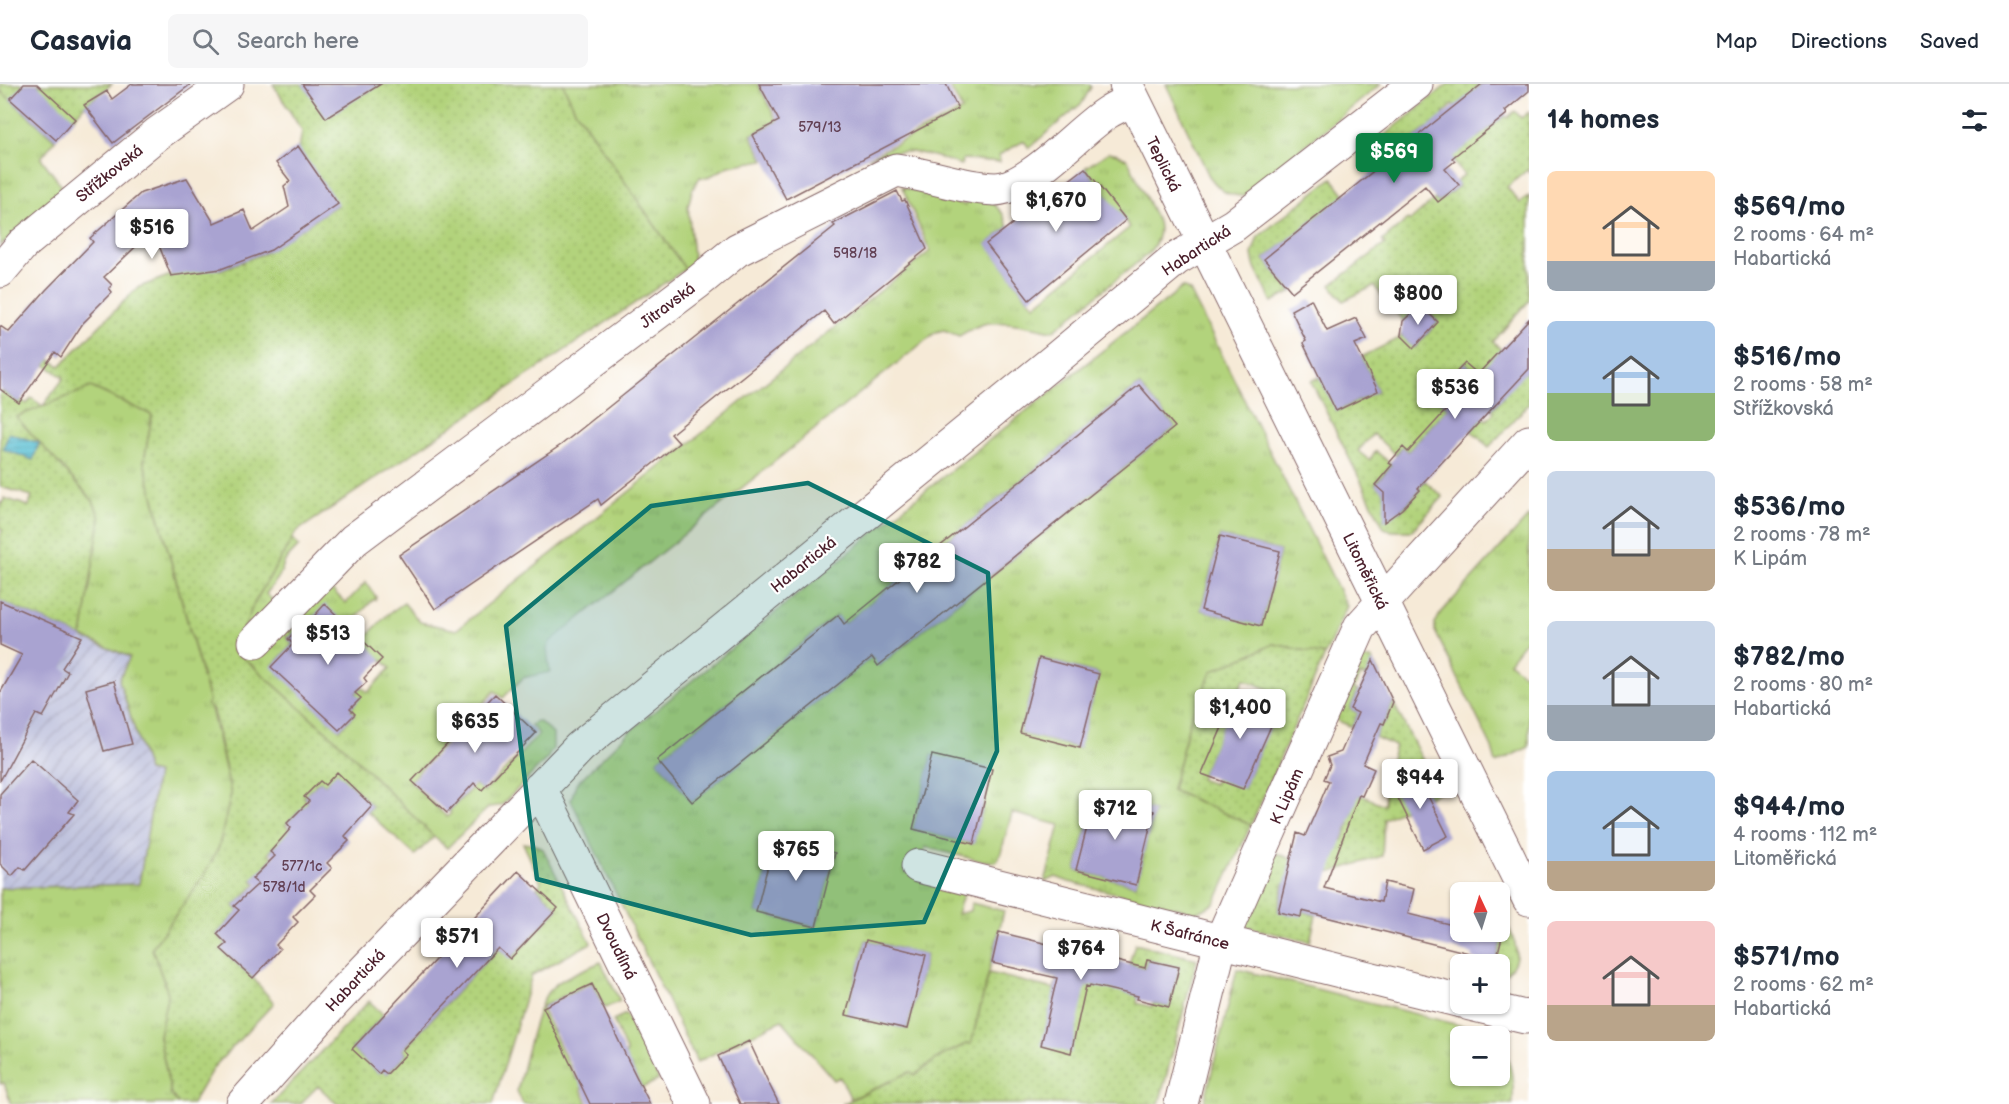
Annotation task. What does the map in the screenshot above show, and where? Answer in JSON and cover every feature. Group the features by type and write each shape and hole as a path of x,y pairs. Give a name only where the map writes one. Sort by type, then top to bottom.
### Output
{"street":[{"name":"Střížkovská","path":"0,271 22,245 157,134 227,84"},
{"name":"Habartická","path":"243,1104 335,1001 589,740 1176,259 1234,225 1416,84"},
{"name":"Teplická","path":"1129,92 1204,244"},
{"name":"Jitravská","path":"255,642 354,540 737,250 896,170 966,185 998,189 1023,180 1129,92"},
{"name":"Litoměřická","path":"1204,244 1529,898"},
{"name":"K Lipám","path":"1181,1104 1221,941 1360,627 1529,442"},
{"name":"Dvoudílná","path":"540,788 694,1104"},
{"name":"K Šafránce","path":"918,866 1450,998"},
{"path":"1510,1013 1529,1016"}],"highlighted area":[{"path":"808,483 988,573 997,751 924,922 751,935 537,879 506,626 651,506"}],"shaded area":[{"path":"43,620 130,657 148,771 157,773 139,884 0,888 0,694"}],"green space":[{"path":"0,84 112,84 84,106 55,140 0,90"},
{"path":"273,84 563,84 575,110 685,269 296,532 253,605 236,651 344,747 434,837 415,855 367,812 372,806 337,773 325,785 320,781 304,797 308,803 286,825 291,830 269,853 273,857 252,880 256,884 234,906 239,911 217,934 227,944 222,950 253,978 274,1003 213,1068 192,1104 178,1104 171,1094 159,1036 168,993 152,948 203,877 219,847 231,794 213,710 207,704 209,700 144,462 152,415 91,387 16,417 93,501 100,518 82,637 0,601 2,529 0,528 0,502 3,503 4,498 29,506 32,496 0,487 0,394 2,391 19,403 21,400 27,404 31,398 43,406 64,378 46,365 47,363 33,348 60,366 137,288 171,275 218,268 220,270 240,262 243,263 242,261 263,254 337,205 299,149 302,131"},
{"path":"563,84 758,84 777,121 751,135 764,160 729,166 707,178 700,177 692,191 688,206 694,266 687,272 575,110"},
{"path":"957,84 1089,84 1091,87 1082,103 1029,148 1024,141 999,155 1000,162 963,159 961,165 915,152 893,152 868,158 962,110 950,87"},
{"path":"1166,84 1381,84 1243,196 1223,191 1209,176"},
{"path":"1448,84 1482,84 1457,109 1453,105 1443,114 1461,137 1478,137 1515,111 1521,118 1529,112 1529,172 1527,170 1507,187 1520,203 1529,196 1529,301 1493,342 1529,375 1529,404 1489,447 1471,431 1483,418 1487,420 1494,412 1492,409 1503,397 1465,363 1446,383 1451,388 1440,401 1448,408 1408,452 1403,447 1396,455 1373,434 1358,451 1369,460 1376,451 1392,465 1375,484 1388,496 1391,513 1399,511 1407,504 1425,481 1443,497 1412,531 1392,531 1384,528 1311,381 1320,377 1337,411 1378,391 1361,357 1400,338 1401,335 1415,348 1438,322 1420,305 1403,321 1374,286 1343,301 1331,285 1385,244 1382,241 1408,219 1410,221 1435,199 1438,202 1459,186 1456,182 1464,175 1427,128 1397,152 1384,136"},
{"path":"0,90 55,140 41,158 64,189 0,246"},
{"path":"1109,152 1128,160 1158,222 1157,239 1149,253 1053,331 1022,325 986,323 959,336 944,330 936,332 550,642 547,649 550,672 523,678 503,698 495,691 410,781 447,817 451,813 449,811 476,784 484,792 539,734 531,725 536,721 553,734 553,748 548,757 503,804 489,807 447,848 344,747 236,651 253,605 292,539 299,546 285,561 279,577 266,594 274,601 345,574 331,589 346,603 366,582 376,597 375,600 347,627 304,623 290,637 286,637 293,644 272,666 340,730 355,714 350,709 360,698 355,694 362,687 368,692 390,668 362,641 388,614 404,603 420,622 456,630 930,251 902,187 965,205 968,199 992,202 1003,214 1008,227 987,244 1035,305 1130,227 1085,168"},
{"path":"1332,178 1345,195 1264,259 1292,292 1272,302 1254,265 1252,254 1258,237"},
{"path":"1183,287 1190,291 1347,606 1325,655 1274,644 1213,671 1190,720 1172,790 1251,825 1215,903 1201,911 1194,912 1056,877 1045,882 1060,825 1012,813 1000,856 996,862 977,860 925,847 918,880 964,892 957,914 970,911 971,903 1004,911 971,1044 966,1044 938,1058 915,1075 910,1072 851,1099 840,1077 834,1080 782,1020 697,1062 571,800 576,784 628,733 906,506","holes":["1139,385 1175,427 879,666 872,657 692,802 657,760 837,615 844,624","1220,536 1280,551 1261,625 1201,610","1040,658 1099,674 1079,748 1020,733","932,755 992,770 973,844 913,829","1095,796 1154,811 1136,885 1076,870","775,838 835,853 816,927 756,912","866,940 926,955 907,1029 847,1014"]},
{"path":"91,387 152,415 144,462 212,712 231,794 219,847 203,877 152,948 168,993 159,1036 171,1094 178,1104 11,1104 4,1083 0,1084 0,888 139,884 157,773 148,771 119,680 130,657 82,637 100,518 93,501 15,417"},
{"path":"1529,516 1529,636 1509,662 1529,678 1529,747 1496,763 1492,748 1435,631 1435,624 1440,614"},
{"path":"1274,644 1325,655 1251,825 1172,790 1190,720 1212,671","holes":["1244,679 1270,690 1267,697 1281,703 1243,788 1216,778 1214,784 1200,779"]},
{"path":"1360,659 1372,659 1380,675 1369,670 1366,677 1361,675 1354,689 1358,691 1350,709 1358,713 1352,727 1334,719"},
{"path":"1393,702 1439,792 1429,797 1426,791 1429,789 1421,772 1417,774 1416,772 1407,808 1384,819 1382,856 1329,873 1336,838 1343,840 1349,823 1339,818 1351,791 1384,805 1386,774 1395,746 1375,737 1381,723 1384,724"},
{"path":"523,843 536,845 543,849 591,943 532,975 493,1104 476,1102 473,1104 337,1104 318,1086 300,1104 271,1104 369,1001 384,1015 352,1049 379,1073 382,1070 387,1074 406,1054 403,1050 498,948 511,959 558,908 537,888 541,883"},
{"path":"1276,853 1298,862 1293,886 1284,884 1278,911 1300,916 1302,911 1316,915 1310,942 1244,926"},
{"path":"1510,930 1516,947 1516,956 1510,969 1510,954 1498,954 1501,942 1510,942"},
{"path":"1135,944 1197,959 1159,1104 842,1104 910,1072 915,1075 938,1058 966,1044 971,1044 989,973 1054,989 1057,978 1089,986 1091,981 1138,996 1137,1003 1152,1007 1153,1003 1168,1007 1179,968 1147,960 1145,968 1129,964"},
{"path":"601,962 620,1001 605,1008 592,982 541,1007 576,1079 627,1053 613,1020 626,1014 659,1080 642,1088 630,1065 581,1089 588,1104 523,1104 517,1091 534,1024 543,1000 559,982"},
{"path":"1237,969 1463,1026 1450,1026 1450,1086 1510,1086 1510,1068 1513,1087 1513,1104 1204,1104"}],"water":[{"path":"9,433 39,443 33,460 3,449"}],"building":[{"path":"24,84 37,84 75,119 56,140 10,99"},
{"path":"132,84 191,84 113,143 84,105 107,91 112,99"},
{"path":"302,84 381,84 326,118"},
{"path":"759,84 946,84 958,109 786,199 752,135 779,121"},
{"path":"1482,84 1529,84 1529,91 1505,111 1507,114 1452,158 1455,161 1445,169 1459,185 1438,202 1425,186 1292,292 1264,259"},
{"path":"298,146 338,204 271,250 221,269 171,276 153,230 104,277 112,285 109,288 112,292 90,314 61,357 55,352 19,403 0,389 0,326 9,332 93,242 90,238 141,193 187,178 214,223 244,210 253,231 289,207 284,186 290,181 276,163"},
{"path":"1085,168 1126,220 1029,300 986,244"},
{"path":"897,191 902,201 905,200 927,249 834,324 824,311 671,434 679,443 601,505 598,499 435,609 399,555 561,445 835,226 833,224"},
{"path":"1311,299 1327,331 1356,318 1367,339 1355,344 1378,391 1336,411 1303,343 1306,341 1291,310"},
{"path":"1420,305 1438,322 1414,348 1401,335 1403,321"},
{"path":"1529,319 1529,369 1418,488 1420,490 1402,509 1384,522 1384,493 1375,485 1392,465 1389,463 1403,447 1408,452 1448,408 1440,401 1451,388 1446,383 1465,363 1478,374"},
{"path":"1139,385 1175,427 878,666 872,657 692,802 657,760 838,615 844,624"},
{"path":"1220,536 1280,551 1261,626 1201,610"},
{"path":"0,601 82,637 62,668 68,672 43,717 36,714 0,781 0,693 22,655 0,645"},
{"path":"325,604 382,659 364,678 367,682 355,693 361,698 350,709 355,714 339,730 271,667 293,644 288,639 303,624 307,624"},
{"path":"1039,658 1099,674 1080,748 1020,733"},
{"path":"1373,660 1393,702 1363,764 1374,769 1362,796 1359,795 1324,888 1381,902 1385,882 1414,889 1408,914 1450,924 1450,942 1501,942 1498,954 1473,954 1302,911 1301,917 1278,912 1297,833 1305,836 1329,781 1324,779 1330,765 1327,757 1341,752 1358,713 1350,709"},
{"path":"114,681 132,744 104,751 86,689"},
{"path":"1238,690 1279,708 1243,789 1202,774"},
{"path":"495,694 536,733 482,790 474,783 447,813 412,781"},
{"path":"932,755 992,769 974,844 913,829"},
{"path":"31,759 78,800 69,812 74,814 25,870 20,867 12,876 0,864 0,794"},
{"path":"337,772 372,806 345,836 349,841 327,863 332,868 310,890 315,895 293,917 298,922 276,945 280,949 253,978 221,949 227,944 217,934 239,910 234,906 258,884 252,879 275,856 270,852 291,828 287,823 309,801 304,797 320,781 325,785"},
{"path":"1416,772 1448,836 1423,849 1391,784"},
{"path":"1095,796 1154,811 1136,885 1076,870"},
{"path":"775,838 835,853 816,927 756,912"},
{"path":"518,871 558,908 510,959 498,948 402,1050 406,1054 387,1074 382,1070 379,1074 352,1049"},
{"path":"999,932 1145,968 1147,960 1179,967 1169,1007 1137,999 1138,996 1086,986 1071,1053 1041,1045 1057,978 992,963"},
{"path":"866,940 926,955 907,1029 846,1015"},
{"path":"592,984 650,1104 590,1104 543,1007"},
{"path":"749,1041 779,1104 740,1104 718,1056"}]}
